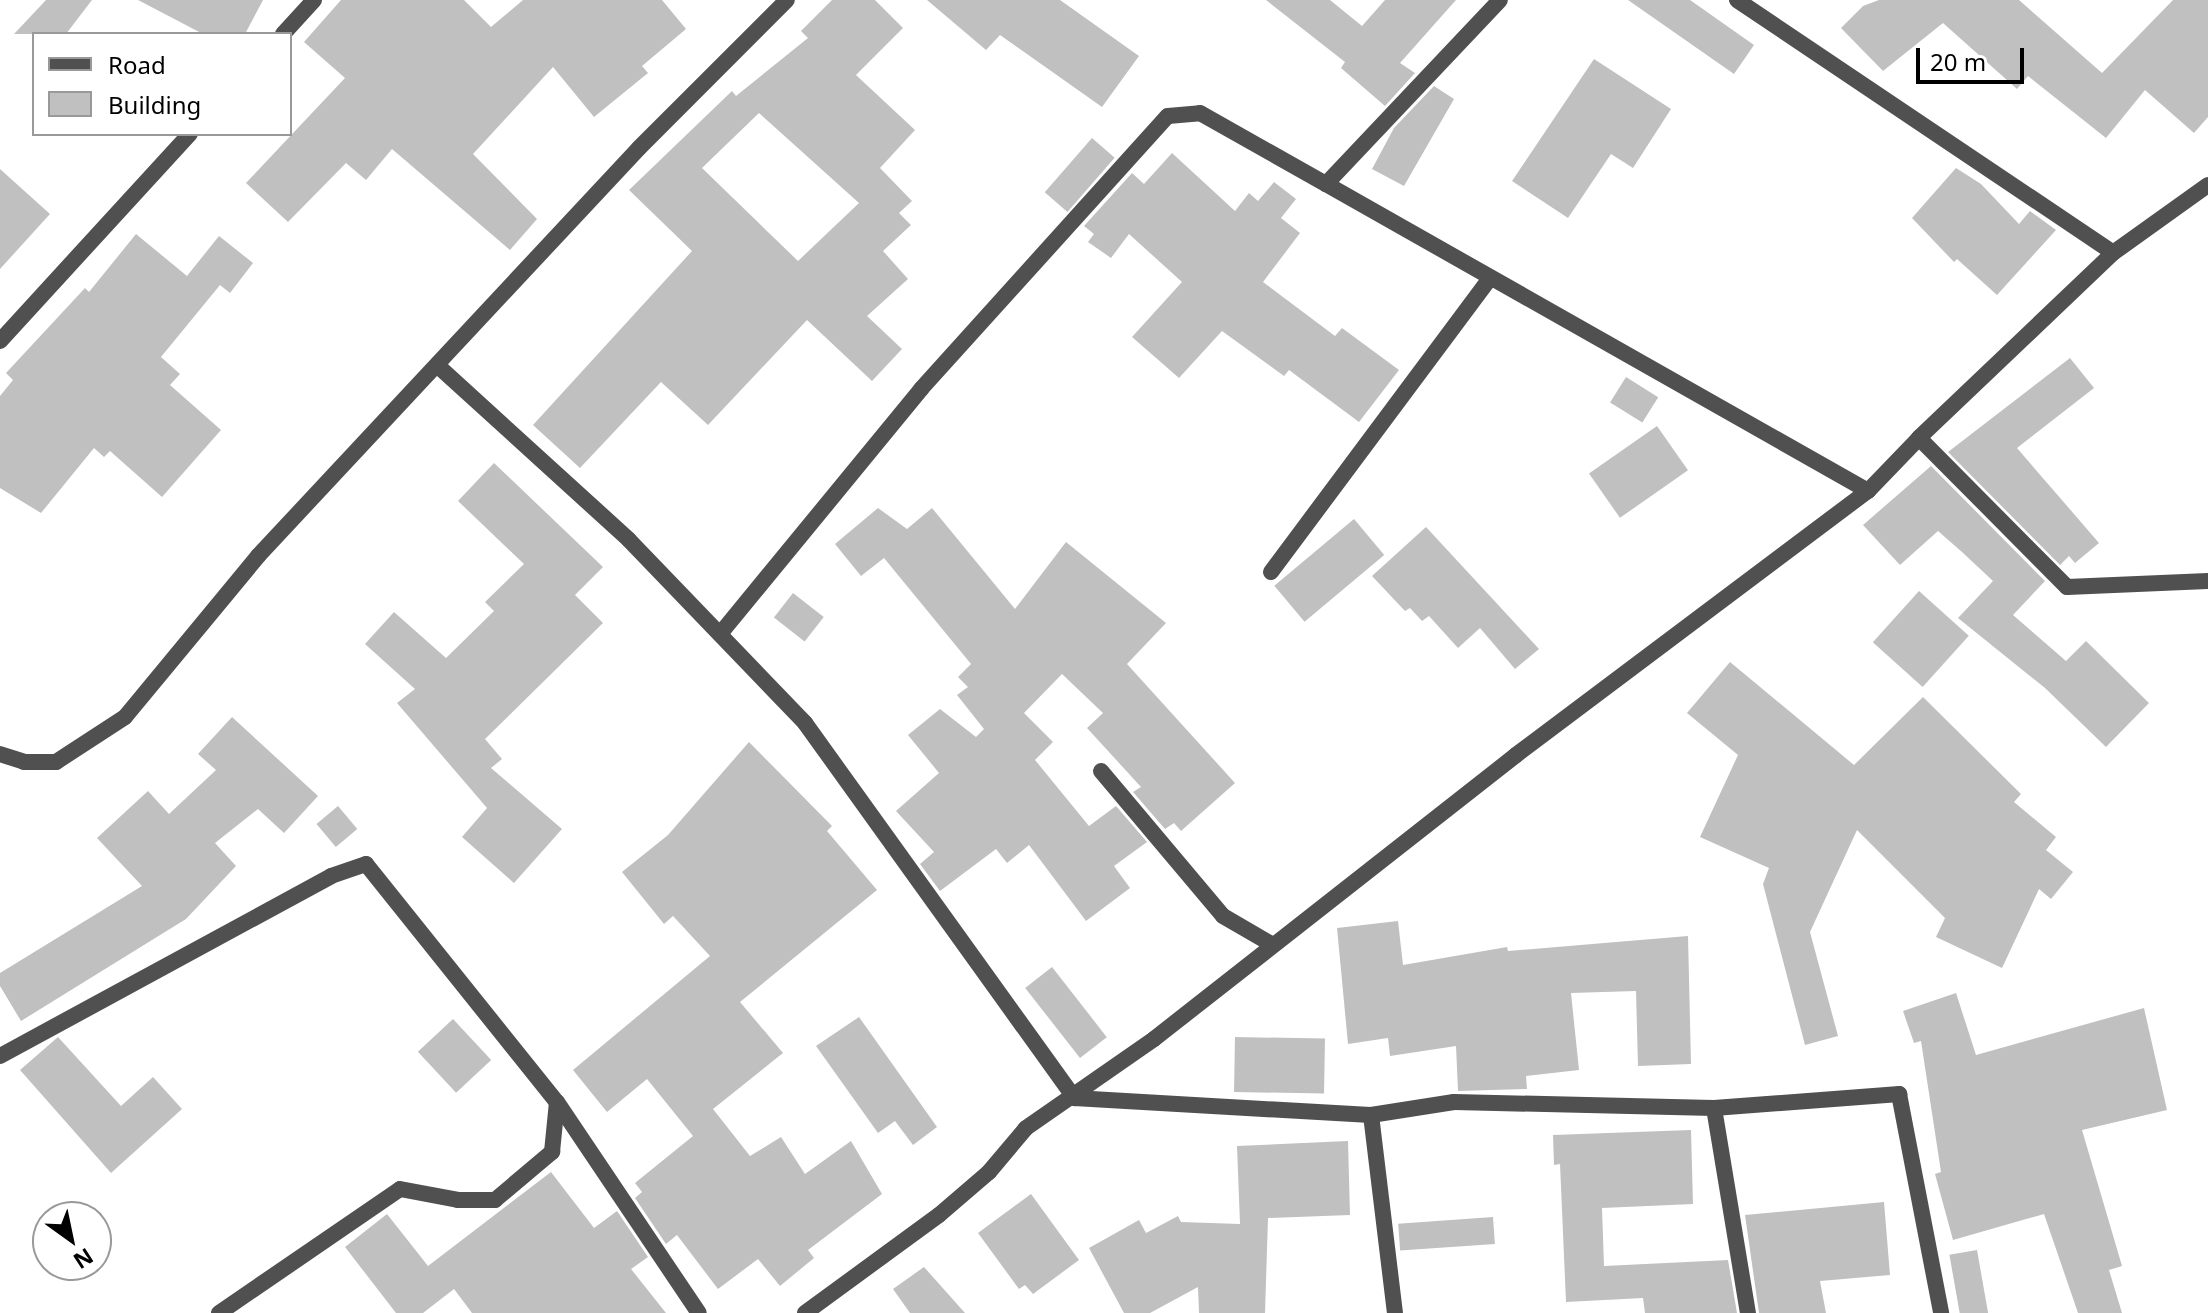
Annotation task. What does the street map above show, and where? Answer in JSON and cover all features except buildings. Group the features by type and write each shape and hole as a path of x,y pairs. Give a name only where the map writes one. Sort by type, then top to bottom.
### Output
{"street":[{"path":"285,32 314,0"},
{"path":"0,754 24,762 56,762 125,717 258,556 639,148 787,0"},
{"path":"1326,184 1500,0"},
{"path":"1737,0 2113,253"},
{"path":"720,634 921,389 1168,116 1200,113 1868,491"},
{"path":"0,341 188,136"},
{"path":"805,1313 939,1215 989,1172 1026,1128 1074,1098 1516,755 1868,491 1919,438 2113,253 2208,185"},
{"path":"1271,572 1490,278"},
{"path":"438,366 629,540 805,723 1074,1098"},
{"path":"1919,438 2067,587 2208,581"},
{"path":"1101,771 1223,916 1273,945"},
{"path":"0,1056 331,876 366,864 557,1102 699,1313"},
{"path":"1074,1098 1371,1115 1454,1102 1714,1108 1899,1094 1941,1313"},
{"path":"219,1313 400,1189 458,1200 495,1200 552,1152 557,1102"},
{"path":"1714,1108 1748,1313"},
{"path":"1371,1115 1395,1313"}]}
